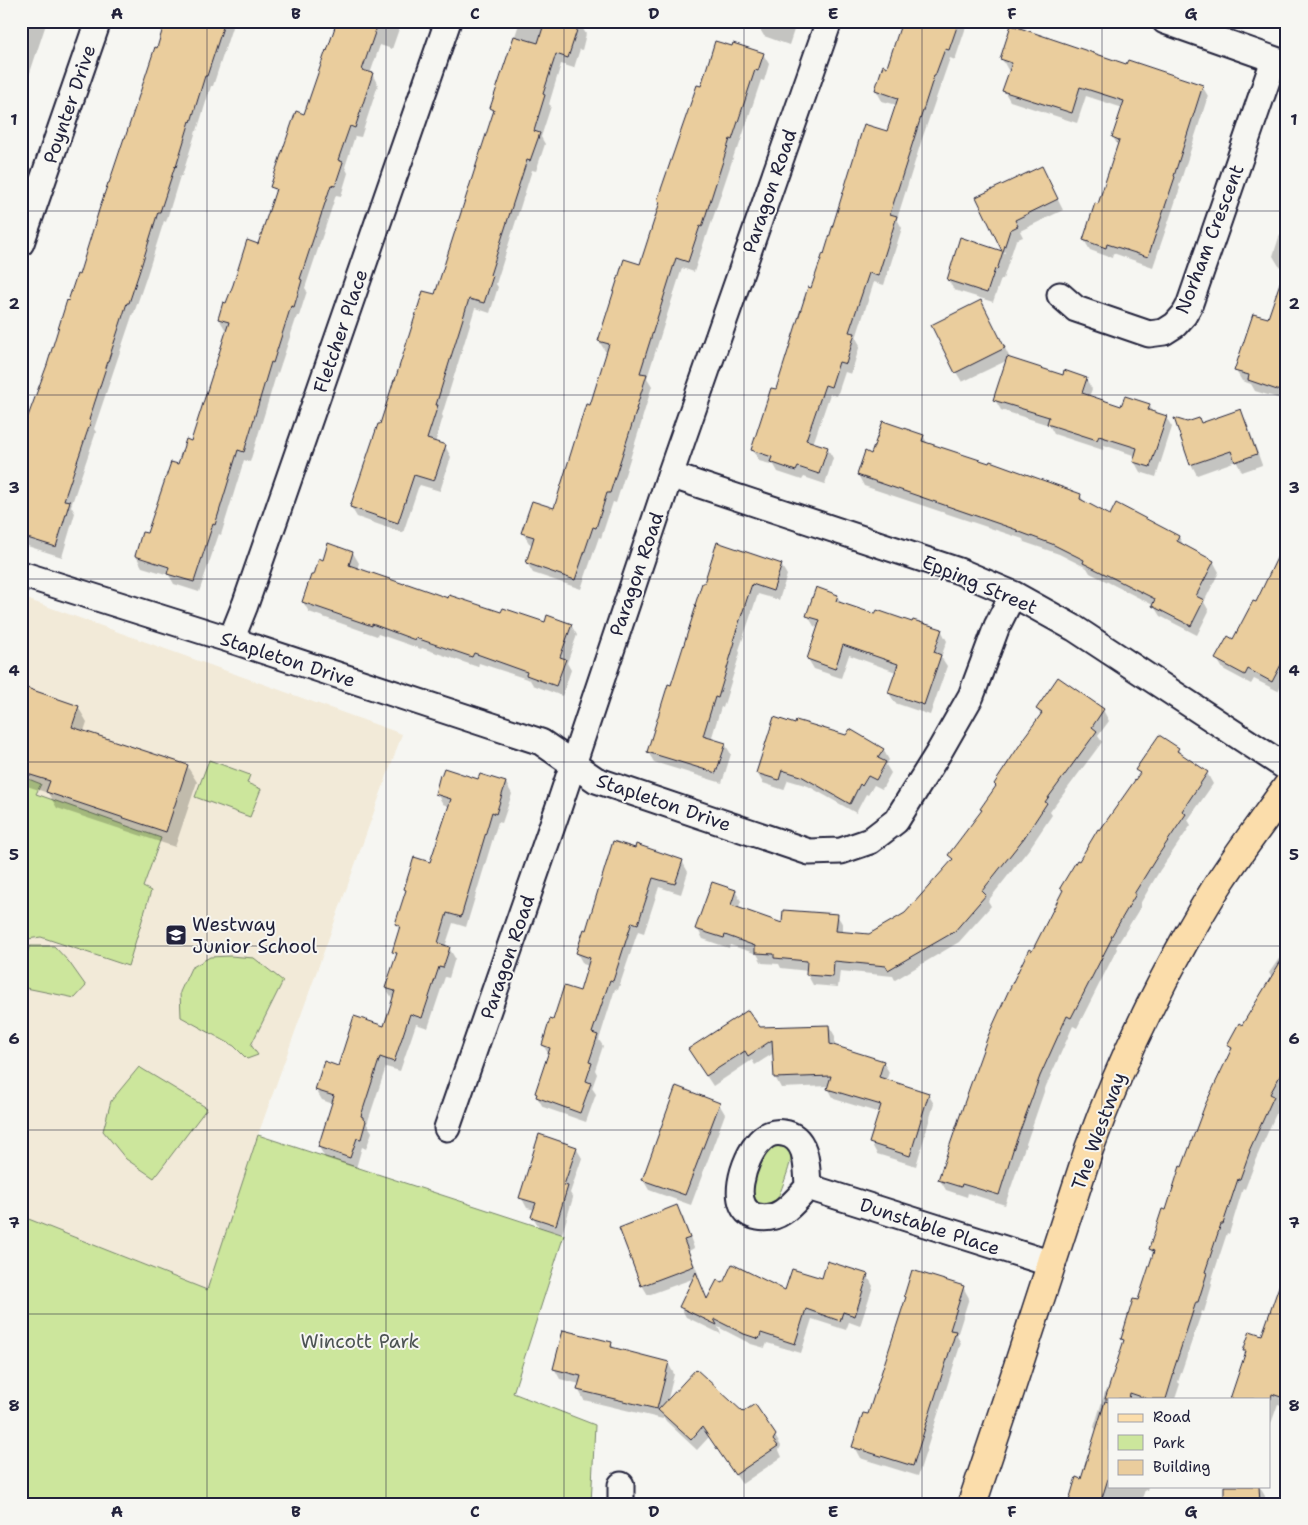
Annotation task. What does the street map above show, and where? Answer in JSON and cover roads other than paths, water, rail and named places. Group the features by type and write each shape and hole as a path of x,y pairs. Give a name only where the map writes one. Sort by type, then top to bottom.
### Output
{"main road":[{"name":"The Westway","path":"972,1504 1100,1120 1135,1036 1152,1000 1221,880 1287,787"}],"street":[{"name":"Poynter Drive","path":"21,243 98,21"},
{"name":"Fletcher Place","path":"231,640 448,21"},
{"name":"Paragon Road","path":"447,1128 573,764 670,475 829,21"},
{"path":"1165,21 1280,62"},
{"name":"Norham Crescent","path":"1060,295 1076,309 1149,334 1164,332 1175,325 1189,306 1280,62"},
{"name":"Epping Street","path":"670,475 959,571 1013,594 1074,628 1287,768"},
{"name":"Stapleton Drive","path":"21,574 231,640 541,742 596,780 809,852 842,851 870,840 896,821 971,696 997,626 1013,594"},
{"name":"Dunstable Place","path":"808,1187 1052,1264"}],"place":[{"name":"Westway Junior School","path":"176,935"}],"park label":[{"name":"Wincott Park","path":"360,1341"}]}
